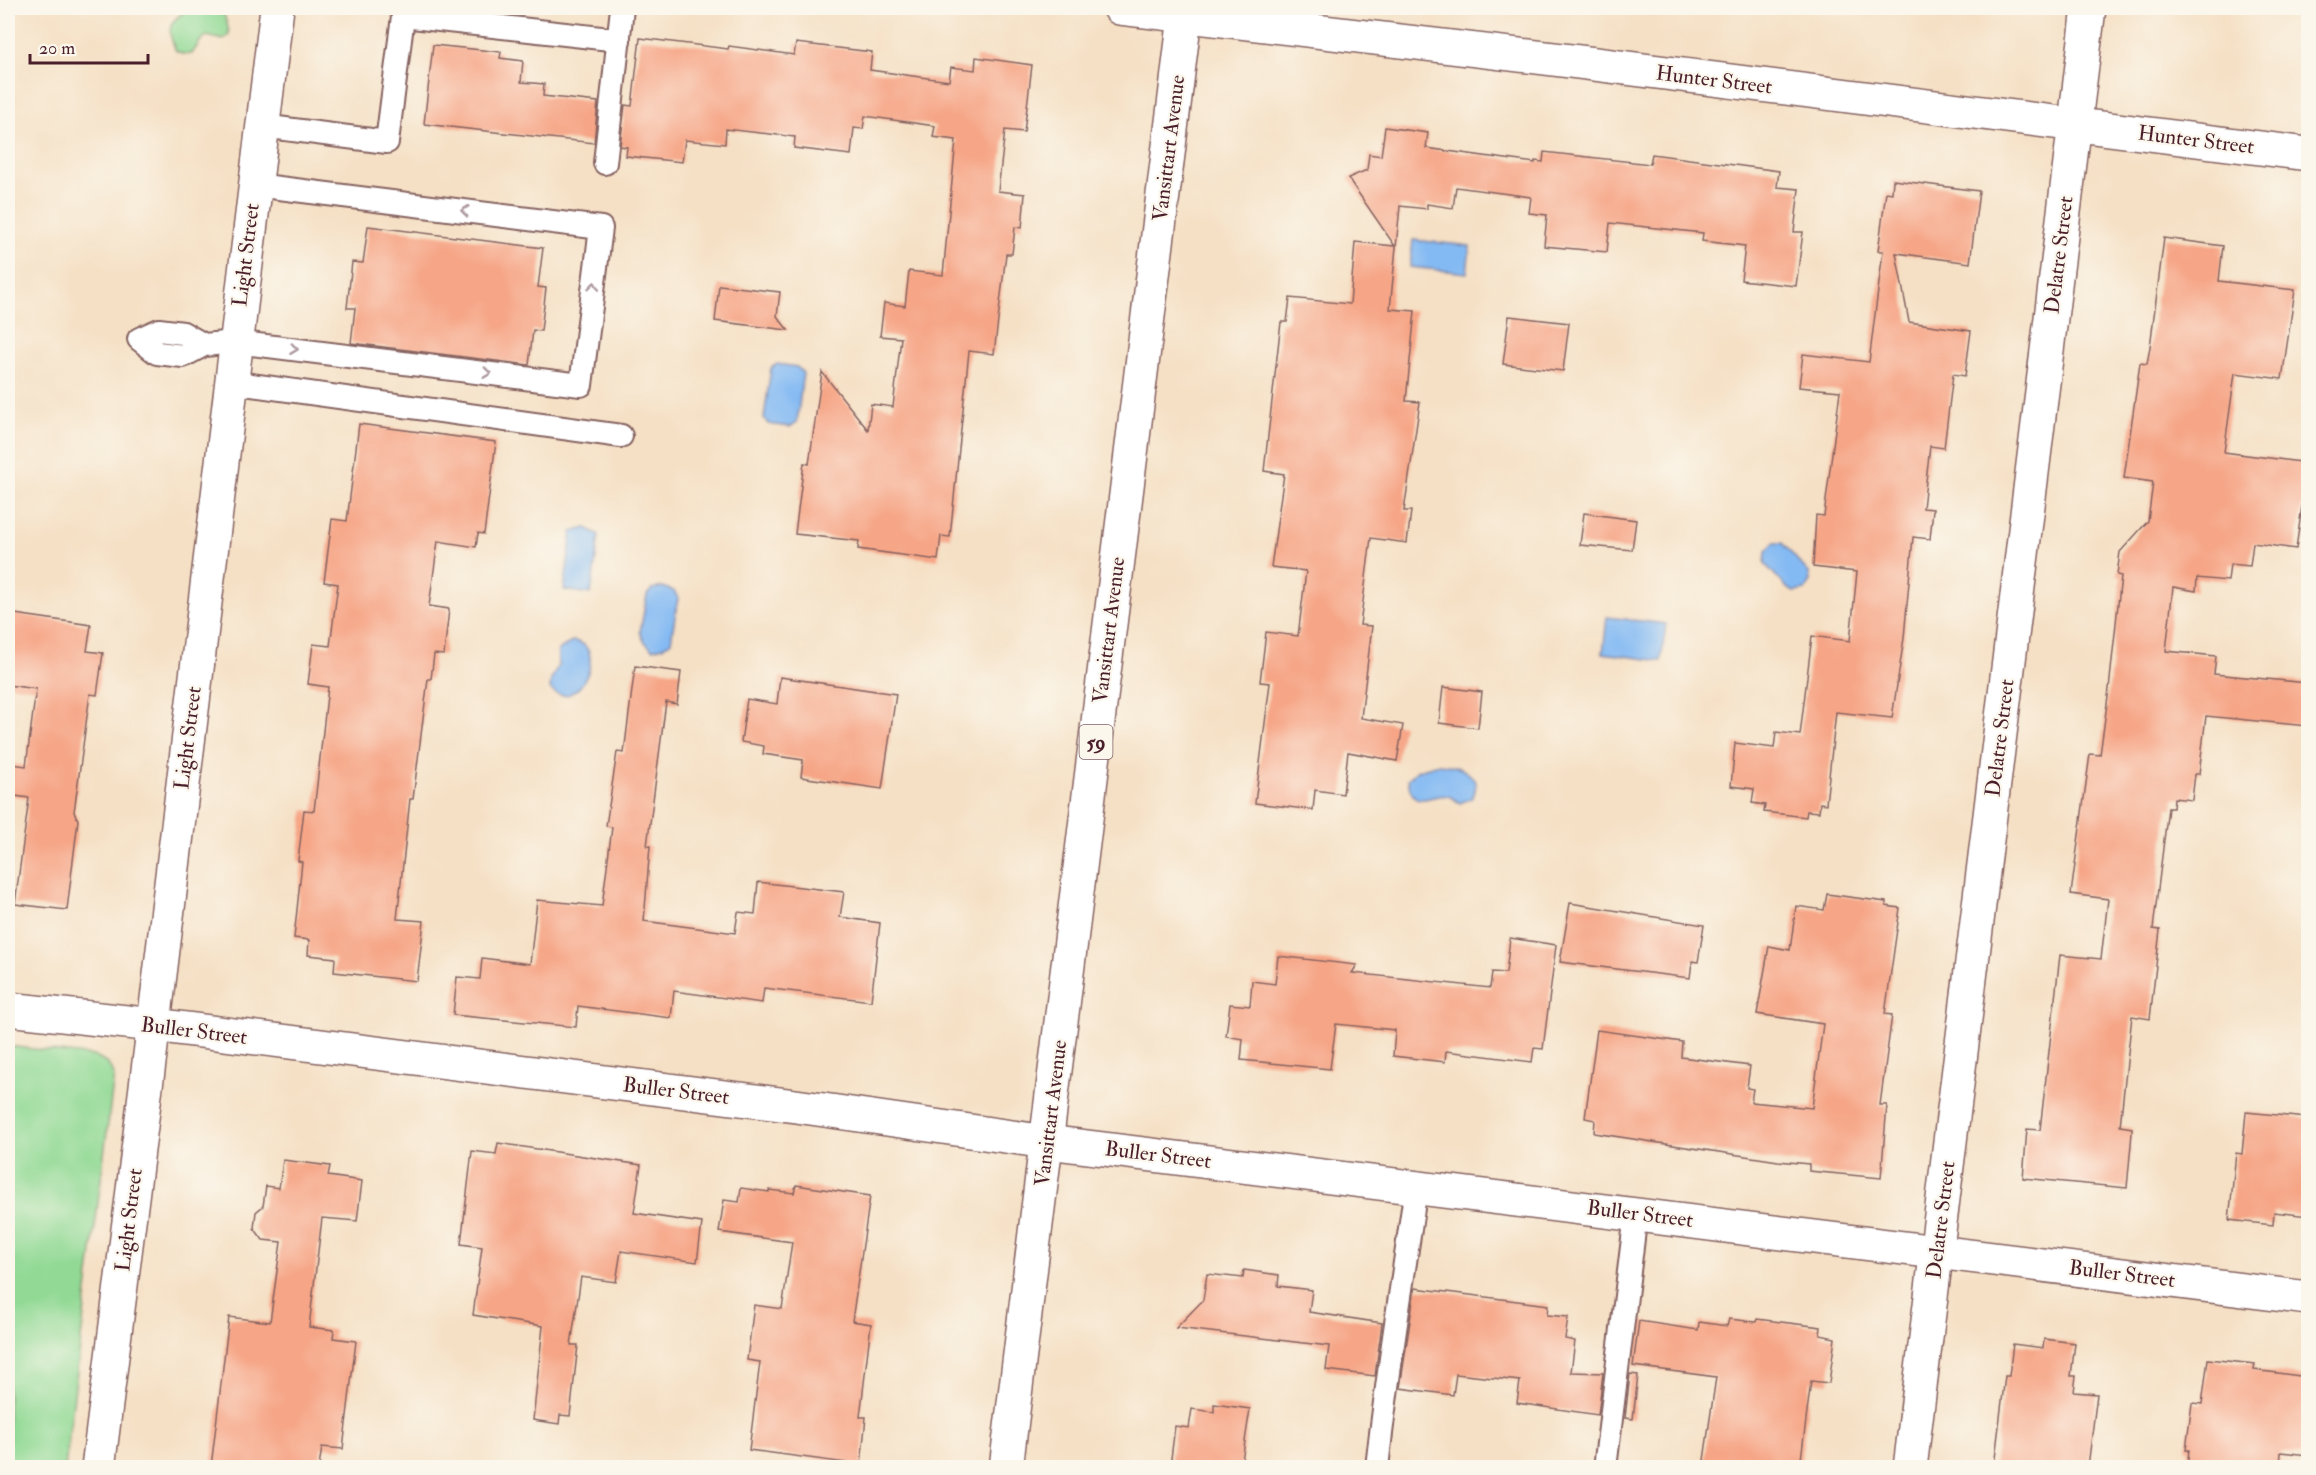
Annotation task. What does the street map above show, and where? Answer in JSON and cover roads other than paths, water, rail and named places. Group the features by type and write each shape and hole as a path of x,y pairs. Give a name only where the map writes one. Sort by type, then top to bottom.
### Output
{"street":[{"name":"Light Street","path":"98,1467 154,1025 230,382 220,343 255,185 277,8"},
{"name":"Hunter Street","path":"1120,8 1186,12 2308,154"},
{"name":"Delatre Street","path":"1910,1467 2089,8"},
{"name":"Vansittart Avenue","path":"1006,1467 1186,12"},
{"name":"Buller Street","path":"8,1009 154,1025 796,1106 1047,1142 2308,1298"}],"lane":[{"path":"605,163 622,8"},
{"path":"262,126 387,142 403,12 619,40"},
{"path":"220,343 582,385 601,228 255,185"},
{"path":"230,382 621,436"},
{"path":"1377,1467 1384,1398 1416,1187"},
{"path":"1605,1467 1636,1214"}],"water":[{"path":"1413,240 1470,246 1467,273 1410,267"},
{"path":"777,364 797,367 803,373 797,422 790,427 768,424 764,418 771,368"},
{"path":"586,528 599,535 591,594 564,590 572,532"},
{"path":"1774,543 1782,543 1809,573 1810,581 1805,590 1794,592 1787,588 1765,564 1766,551"},
{"path":"662,587 674,591 678,598 671,641 663,647 652,649 644,641 640,632 647,595 652,589"},
{"path":"1607,617 1666,624 1661,661 1603,653"},
{"path":"573,641 584,645 589,654 590,665 580,687 571,693 561,695 550,689 551,680 558,666 558,650"},
{"path":"1439,764 1454,766 1472,777 1475,790 1472,798 1460,803 1448,796 1418,799 1414,796 1408,779 1418,770"}]}
